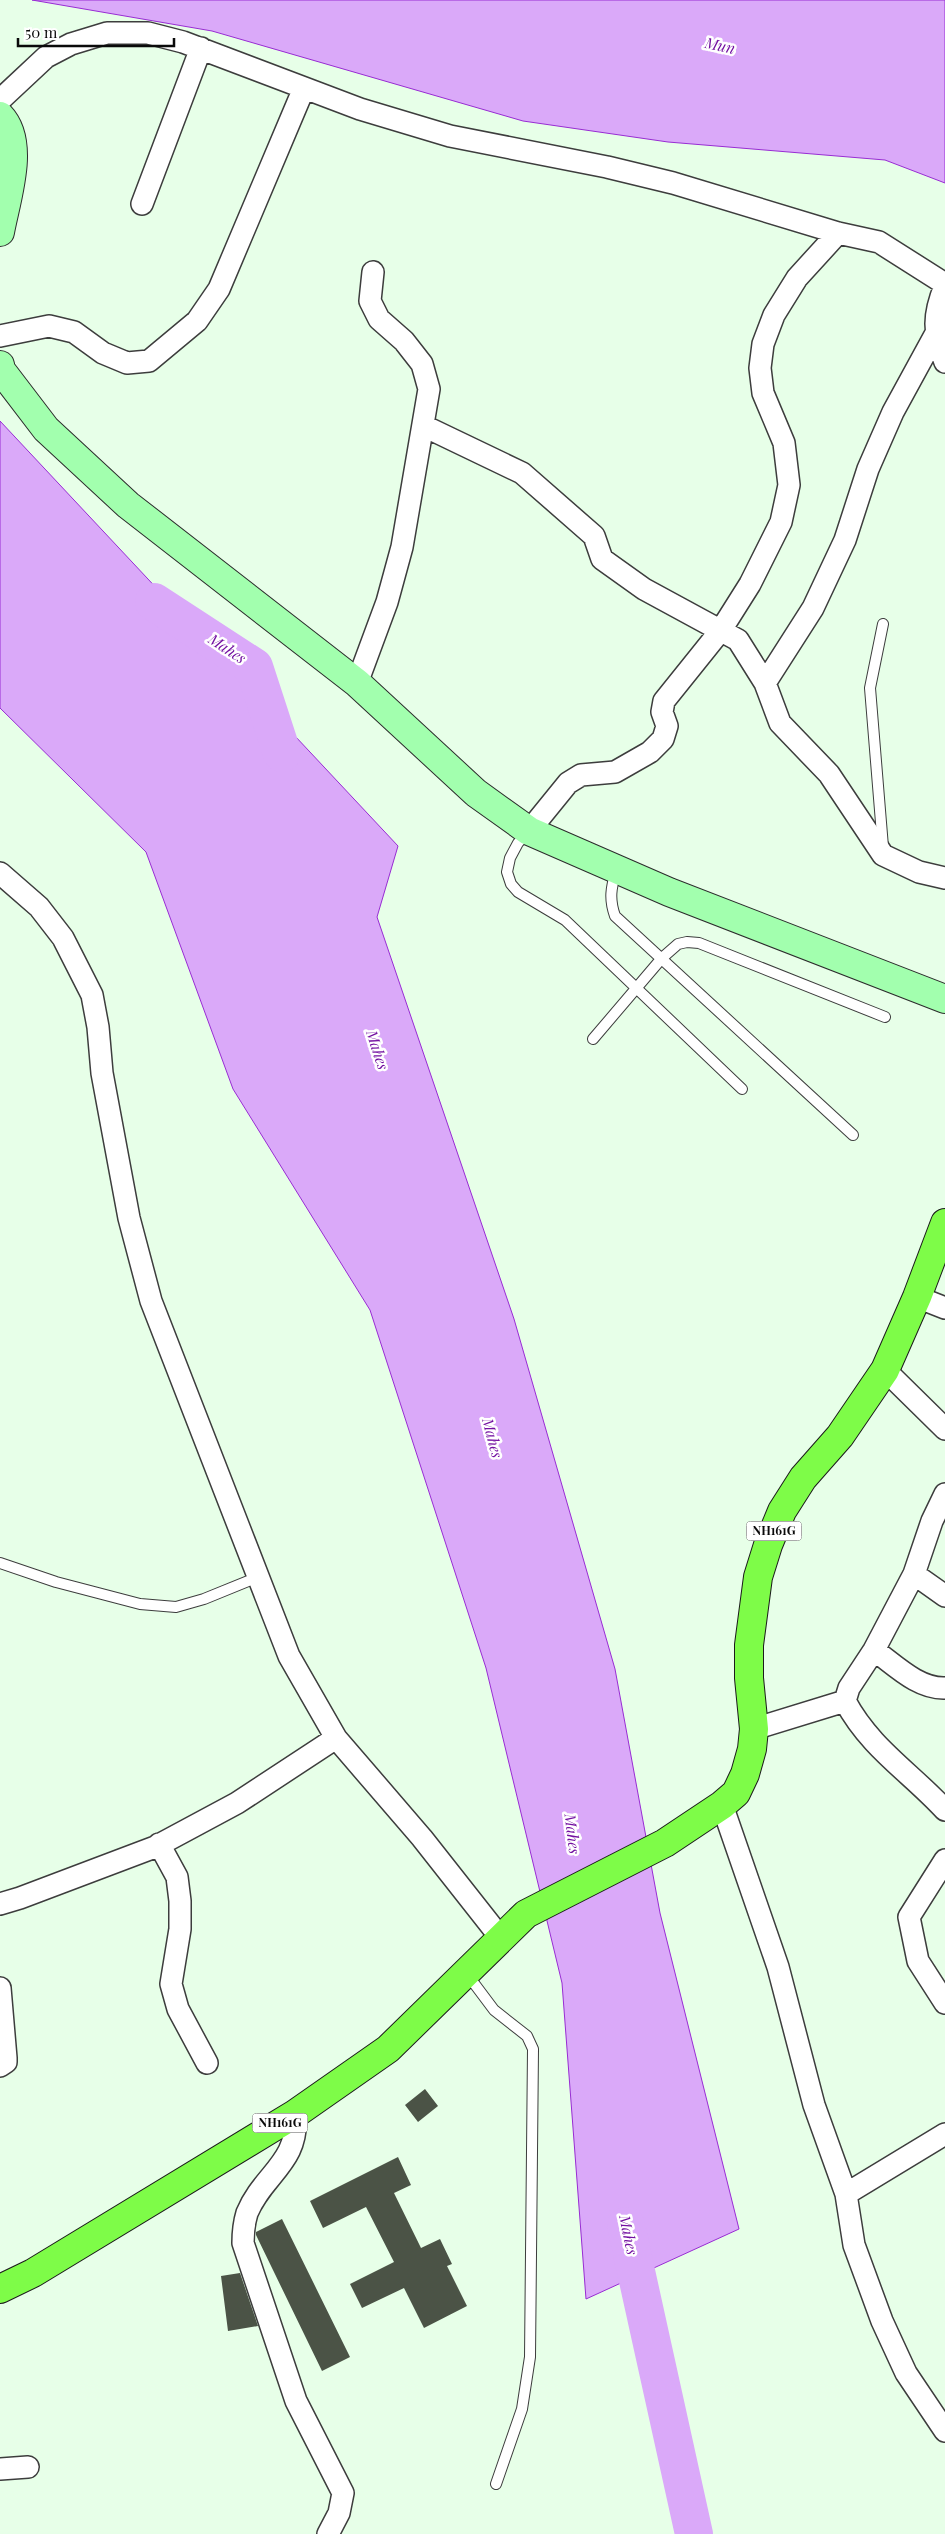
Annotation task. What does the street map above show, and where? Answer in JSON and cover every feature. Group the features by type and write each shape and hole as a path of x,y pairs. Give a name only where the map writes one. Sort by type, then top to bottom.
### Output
{"highway":[{"name":"NH161G","path":"0,2289 33,2273 295,2114 388,2049 500,1937 526,1914 665,1843 722,1805 736,1793 745,1774 752,1749 754,1729 749,1678 750,1645 758,1577 768,1545 782,1511 803,1478 840,1436 885,1370 917,1297 945,1223"}],"street":[{"path":"0,100 46,58 71,44 107,33 148,33 201,48 360,109 450,136 607,167 673,183 838,233 879,242 945,285 937,306 935,335 945,362"},
{"path":"142,204 201,48"},
{"path":"0,336 49,326 74,332 102,353 127,363 149,361 197,321 219,290 304,88"},
{"path":"0,116 6,122 15,153 0,232"},
{"path":"529,831 568,783 581,775 615,772 650,752 663,739 667,726 662,712 664,701 721,630 750,584 782,522 789,485 784,443 763,393 760,368 763,344 774,315 797,278 838,233"},
{"path":"356,683 387,602 402,548 424,426 428,389 422,364 404,341 379,319 370,301 373,272"},
{"path":"765,683 813,608 845,540 868,469 892,412 935,335"},
{"path":"0,365 1,370 46,429 128,505 356,683 476,793 529,831 616,870 945,999"},
{"path":"424,426 522,473 594,536 602,559 644,589 738,640 765,683 780,723 829,774 883,856 919,872 945,878"},
{"path":"3,881 38,907 63,938 92,995 98,1027 102,1073 129,1218 151,1301 289,1656 336,1738 422,1838 500,1937"},
{"path":"917,1297 945,1308"},
{"path":"885,1370 945,1429"},
{"path":"945,1494 932,1521 914,1574 874,1650 849,1688 845,1702 868,1738 945,1810"},
{"path":"914,1574 945,1596"},
{"path":"874,1650 915,1680 929,1687 945,1688"},
{"path":"754,1729 845,1702"},
{"path":"0,1904 160,1844 237,1803 336,1738"},
{"path":"722,1805 778,1967 814,2105 846,2194 854,2245 882,2322 906,2372 945,2431"},
{"path":"160,1844 177,1877 180,1902 180,1929 171,1984 178,2009 206,2063"},
{"path":"945,1860 909,1917 918,1961 945,2003"},
{"path":"0,1988 6,2058 6,2062 0,2066"},
{"path":"295,2114 295,2132 290,2149 278,2170 255,2198 248,2212 244,2226 243,2243 296,2401 342,2494 340,2513 328,2534"},
{"path":"846,2194 945,2134"},
{"path":"0,2469 28,2467"}],"lane":[{"path":"883,624 870,688 883,856"},
{"path":"529,831 518,843 510,858 507,872 511,884 518,892 565,920 742,1089"},
{"path":"616,870 610,890 610,902 615,916 853,1135"},
{"path":"593,1039 662,958 678,944 687,942 699,943 885,1017"},
{"path":"0,1563 56,1582 140,1604 176,1607 204,1599 258,1577"},
{"path":"466,1972 494,2010 527,2036 533,2049 530,2356 522,2409 496,2484"}],"water":[{"name":"Mun","path":"32,0 945,0 945,183 885,160 668,142 523,121 212,31"},
{"path":"0,421 398,846 377,917 514,1319 615,1669 660,1913 739,2229 586,2299 562,1983 486,1668 370,1310 233,1089 146,852 0,708"}],"building":[{"path":"425,2089 438,2106 418,2122 405,2105"},
{"path":"398,2157 411,2185 394,2193 421,2248 440,2239 452,2264 447,2266 467,2306 424,2328 404,2288 362,2308 350,2284 394,2262 366,2207 323,2228 310,2201"},
{"path":"282,2219 350,2357 322,2371 256,2235 256,2232"},
{"path":"240,2273 258,2326 228,2331 221,2276"}],"waterway":[{"name":"Mahes","path":"154,602 254,667 282,753"},
{"name":"Mahes","path":"626,2226 694,2534"}]}
